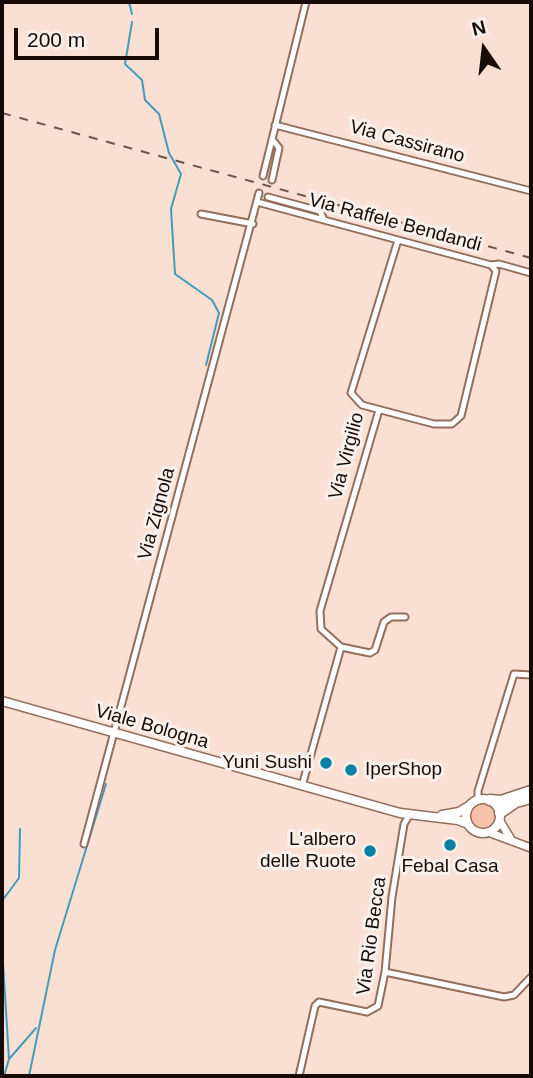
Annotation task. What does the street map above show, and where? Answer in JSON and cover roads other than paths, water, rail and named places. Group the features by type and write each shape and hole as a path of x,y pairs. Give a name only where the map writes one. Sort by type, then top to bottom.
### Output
{"highway":[{"path":"490,800 501,801 531,791"},
{"path":"500,817 516,802 531,797"}],"main road":[{"name":"Viale Bologna","path":"2,701 413,815"},
{"path":"413,815 449,814 478,799 490,800 500,817 504,832 515,843"},
{"path":"468,824 466,813 469,806"},
{"path":"413,815 458,820 477,832 488,832 531,848"},
{"path":"488,832 500,817"}],"street":[{"path":"263,176 306,2"},
{"name":"Via Cassirano","path":"275,125 531,191"},
{"path":"272,139 279,148 272,180"},
{"name":"Via Zignola","path":"84,844 260,192"},
{"path":"268,197 320,211 324,220"},
{"name":"Via Raffele Bendandi","path":"257,202 491,265 496,271 461,416 452,424 435,424 379,410"},
{"path":"201,214 253,224"},
{"name":"Via Virgilio","path":"341,646 321,629 320,611 379,410 362,405 351,393 398,240"},
{"path":"491,265 499,264 531,272"},
{"path":"302,786 341,646 370,653 374,650 384,622 391,617 405,617"},
{"path":"478,799 478,791 514,674 531,676"},
{"name":"Via Rio Becca","path":"299,1076 315,1006 325,1000 367,1012 378,1006 385,972 392,897 404,824 413,815"},
{"path":"385,972 504,996 514,995 531,976"}],"waterway":[{"path":"129,2 132,14"},
{"path":"132,22 125,64 142,80 145,100 159,114 169,153 181,174 171,209 175,274 212,300 219,313 206,365"},
{"path":"29,1076 55,950 106,784"},
{"path":"2,901 19,878 20,829"},
{"path":"2,947 9,1059 4,1076"},
{"path":"10,1058 36,1028"}],"railway":[{"path":"2,113 531,258"}],"place":[{"name":"Yuni Sushi","path":"326,763"},
{"name":"IperShop","path":"351,770"},
{"name":"Febal Casa","path":"450,845"},
{"name":"L'albero delle Ruote","path":"370,851"}]}
